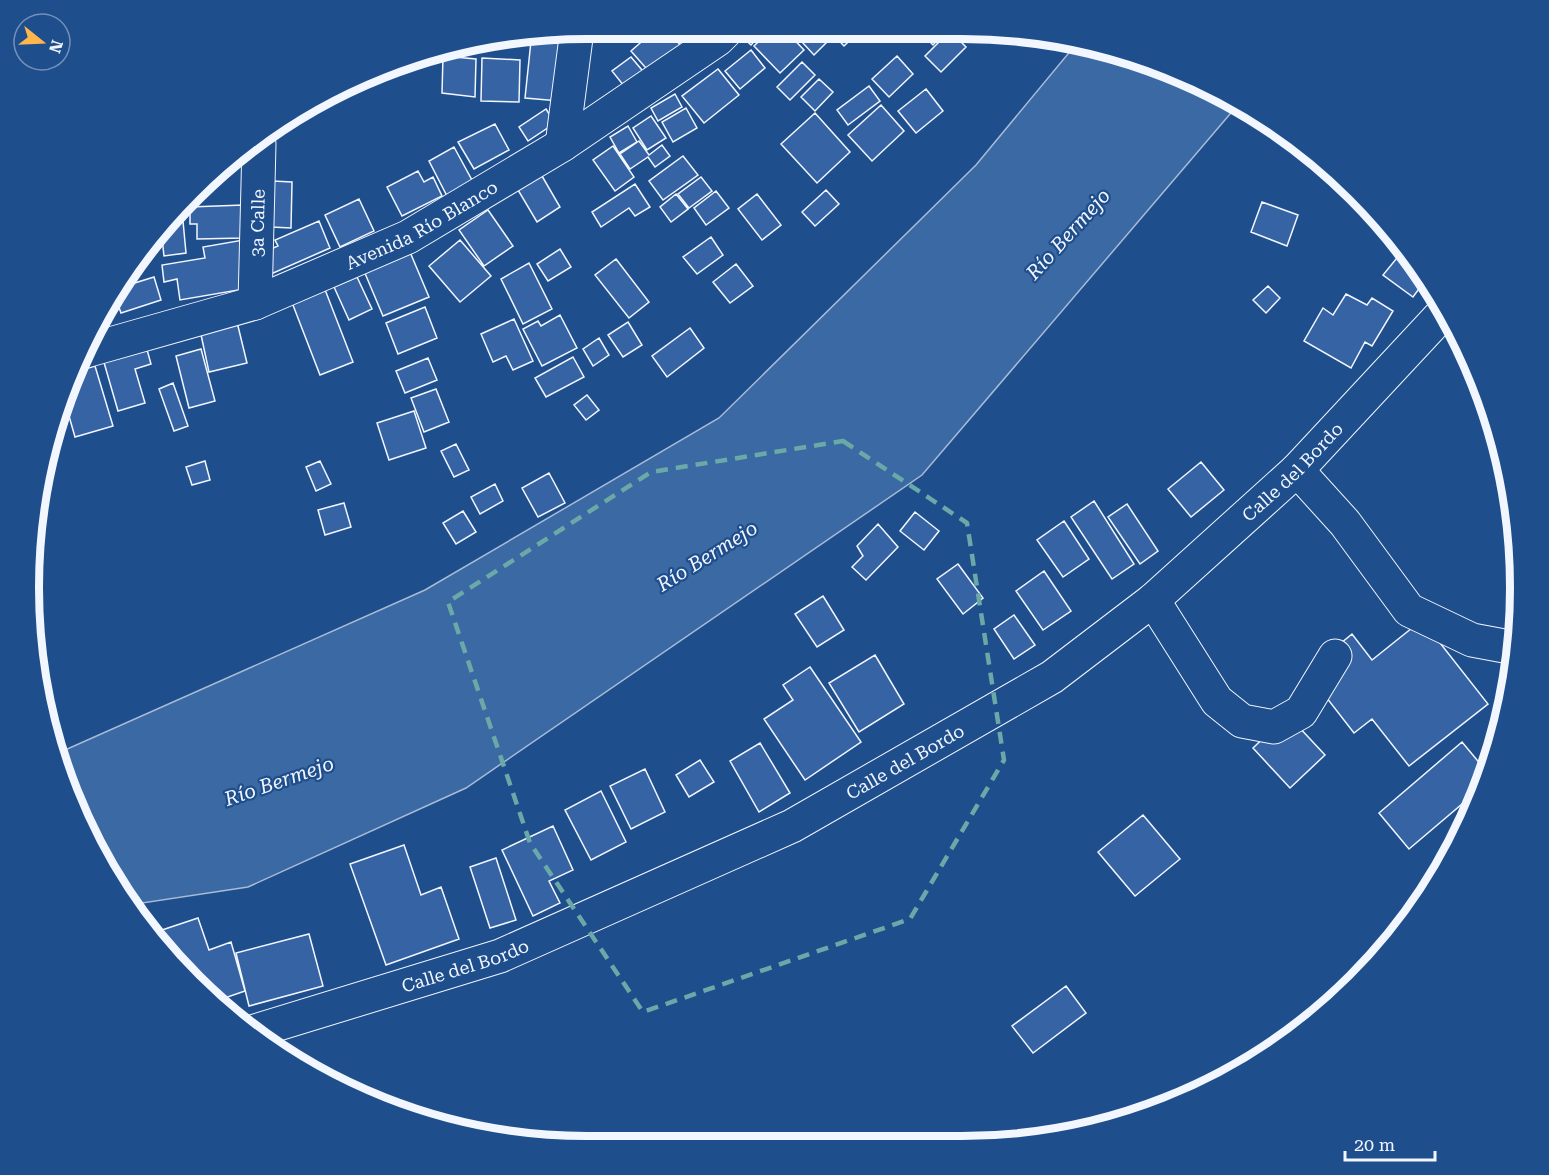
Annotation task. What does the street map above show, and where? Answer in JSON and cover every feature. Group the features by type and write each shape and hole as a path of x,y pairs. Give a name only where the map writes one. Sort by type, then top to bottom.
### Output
{"street":[{"path":"562,145 576,39"},
{"name":"Avenida Río Blanco","path":"94,348 255,303 408,237 562,145 718,39"},
{"name":"3a Calle","path":"255,303 259,148"},
{"name":"Calle del Bordo","path":"262,1029 500,956 792,826 1052,677 1152,600 1297,470 1439,317"},
{"path":"1297,470 1345,523 1409,610 1472,640 1506,646"},
{"path":"1152,600 1217,701 1242,721 1274,727 1301,712 1335,656"}],"highlighted area":[{"path":"843,441 967,523 1004,760 910,919 643,1012 530,843 448,602 651,472"}],"water":[{"name":"Río Bermejo","path":"1071,50 1138,68 1233,111 922,475 466,788 248,887 139,903 112,862 96,830 64,750 425,590 719,418 976,165"}],"building":[{"path":"645,39 675,39 682,47 652,75 631,51"},
{"path":"682,39 695,39 687,45"},
{"path":"744,39 757,39 751,45"},
{"path":"761,39 794,39 804,50 780,73 754,46"},
{"path":"799,39 828,39 814,55"},
{"path":"837,39 851,39 844,46"},
{"path":"927,39 939,39 933,45"},
{"path":"942,39 958,39 966,47 941,72 925,56"},
{"path":"531,42 565,44 559,101 525,98"},
{"path":"751,50 765,68 740,89 725,71"},
{"path":"897,56 913,74 889,97 872,79"},
{"path":"451,57 476,59 475,97 442,93 443,59"},
{"path":"631,57 647,76 628,91 612,71"},
{"path":"482,58 520,60 519,102 481,101"},
{"path":"802,62 815,75 790,100 777,87"},
{"path":"718,69 739,95 704,123 682,96"},
{"path":"819,79 833,92 815,111 801,97"},
{"path":"869,86 880,101 848,125 837,110"},
{"path":"926,89 943,111 916,133 898,111"},
{"path":"675,94 682,107 658,121 651,108"},
{"path":"881,105 904,131 872,161 848,135"},
{"path":"686,108 697,128 673,142 662,122"},
{"path":"546,109 555,123 528,141 519,127"},
{"path":"815,113 850,152 817,183 781,144"},
{"path":"651,116 666,138 647,150 633,128"},
{"path":"495,124 509,150 474,169 458,142"},
{"path":"628,126 637,142 619,153 610,137"},
{"path":"639,141 649,155 662,145 670,156 655,167 648,157 630,169 620,154"},
{"path":"613,146 634,177 615,191 593,160"},
{"path":"454,147 473,182 447,196 429,161"},
{"path":"683,156 698,175 663,200 649,181"},
{"path":"418,171 424,182 433,177 442,196 402,216 387,187"},
{"path":"542,176 560,207 537,222 518,190"},
{"path":"701,177 712,191 689,208 678,194"},
{"path":"272,181 292,182 291,228 271,227"},
{"path":"635,184 650,207 635,216 629,208 601,227 592,212"},
{"path":"826,190 839,204 815,226 802,212"},
{"path":"716,191 729,208 706,225 694,208"},
{"path":"676,194 688,209 671,222 660,207"},
{"path":"757,194 781,225 762,240 738,209"},
{"path":"359,199 374,231 340,247 325,215"},
{"path":"1262,202 1298,215 1287,246 1251,232"},
{"path":"243,205 243,238 197,239 197,224 190,224 190,210 193,207"},
{"path":"488,210 513,246 484,266 459,230"},
{"path":"183,221 186,253 164,256 162,241 179,222"},
{"path":"319,221 330,248 271,274 262,253 278,246 275,240"},
{"path":"711,237 723,255 697,274 683,257"},
{"path":"243,240 250,288 180,300 177,279 164,282 162,265 205,258 203,247"},
{"path":"460,240 491,276 460,302 429,266"},
{"path":"560,249 571,267 548,281 537,264"},
{"path":"410,252 429,297 383,316 364,271"},
{"path":"1398,256 1420,287 1413,297 1383,275"},
{"path":"616,259 649,302 629,318 595,275"},
{"path":"529,263 552,309 523,324 501,279"},
{"path":"736,264 753,286 730,303 713,282"},
{"path":"154,277 161,300 121,313 118,304 130,284"},
{"path":"357,277 372,309 349,320 334,287"},
{"path":"1268,286 1280,298 1266,313 1253,300"},
{"path":"324,287 353,362 320,375 291,300"},
{"path":"1346,294 1367,305 1372,298 1393,311 1372,346 1365,342 1351,368 1304,341 1323,308 1333,315"},
{"path":"425,307 437,338 398,354 386,323"},
{"path":"560,315 577,348 542,366 523,329 538,321 541,326"},
{"path":"514,319 533,361 513,370 506,356 493,362 481,334"},
{"path":"237,322 247,363 209,372 200,330"},
{"path":"628,322 642,345 623,357 608,335"},
{"path":"690,328 704,348 667,377 652,356"},
{"path":"599,338 609,355 593,366 583,349"},
{"path":"146,346 151,364 135,369 145,403 118,411 103,359"},
{"path":"201,349 215,401 189,408 176,356"},
{"path":"573,357 584,377 546,397 535,378"},
{"path":"428,358 437,380 405,393 396,371"},
{"path":"95,366 113,426 75,437 68,412 85,369"},
{"path":"173,383 188,426 174,431 159,389"},
{"path":"436,389 449,422 424,432 411,398"},
{"path":"587,395 599,410 586,420 574,405"},
{"path":"414,411 426,448 389,460 377,423"},
{"path":"456,444 469,470 454,477 441,451"},
{"path":"205,461 210,480 192,485 186,467"},
{"path":"320,461 331,484 316,491 306,467"},
{"path":"1201,462 1224,490 1191,517 1168,489"},
{"path":"549,473 565,503 538,517 522,488"},
{"path":"495,484 503,501 480,514 471,497"},
{"path":"1094,501 1134,564 1112,579 1071,517"},
{"path":"344,503 351,527 325,535 318,510"},
{"path":"1127,504 1158,551 1140,564 1108,517"},
{"path":"463,511 476,532 456,544 443,523"},
{"path":"915,512 939,531 924,550 900,531"},
{"path":"1064,521 1089,559 1063,577 1037,540"},
{"path":"878,524 898,547 866,580 852,567 863,556 857,546"},
{"path":"958,564 983,598 963,614 937,579"},
{"path":"1044,571 1071,611 1043,630 1016,591"},
{"path":"823,596 844,630 817,647 795,614"},
{"path":"1014,615 1035,645 1014,659 994,629"},
{"path":"1422,620 1488,704 1409,766 1372,719 1354,733 1319,688 1335,648 1352,634 1372,660"},
{"path":"875,655 904,704 859,732 829,683"},
{"path":"810,667 861,742 805,780 764,719 793,700 783,685"},
{"path":"1297,725 1325,755 1290,788 1253,748 1271,731"},
{"path":"1462,742 1481,765 1467,800 1409,849 1379,813"},
{"path":"760,743 790,793 759,812 730,761"},
{"path":"700,760 714,782 689,797 676,775"},
{"path":"645,769 665,812 631,829 610,786"},
{"path":"601,791 626,842 591,860 565,810"},
{"path":"1143,815 1180,859 1135,896 1098,852"},
{"path":"553,826 573,870 549,881 560,903 533,916 502,850"},
{"path":"404,845 421,895 441,887 459,939 386,965 350,864"},
{"path":"496,858 516,920 490,928 470,867"},
{"path":"198,918 209,950 231,942 245,991 224,998 175,949 162,930"},
{"path":"309,934 323,986 249,1006 236,953"},
{"path":"1066,986 1086,1013 1033,1053 1012,1026"}]}
